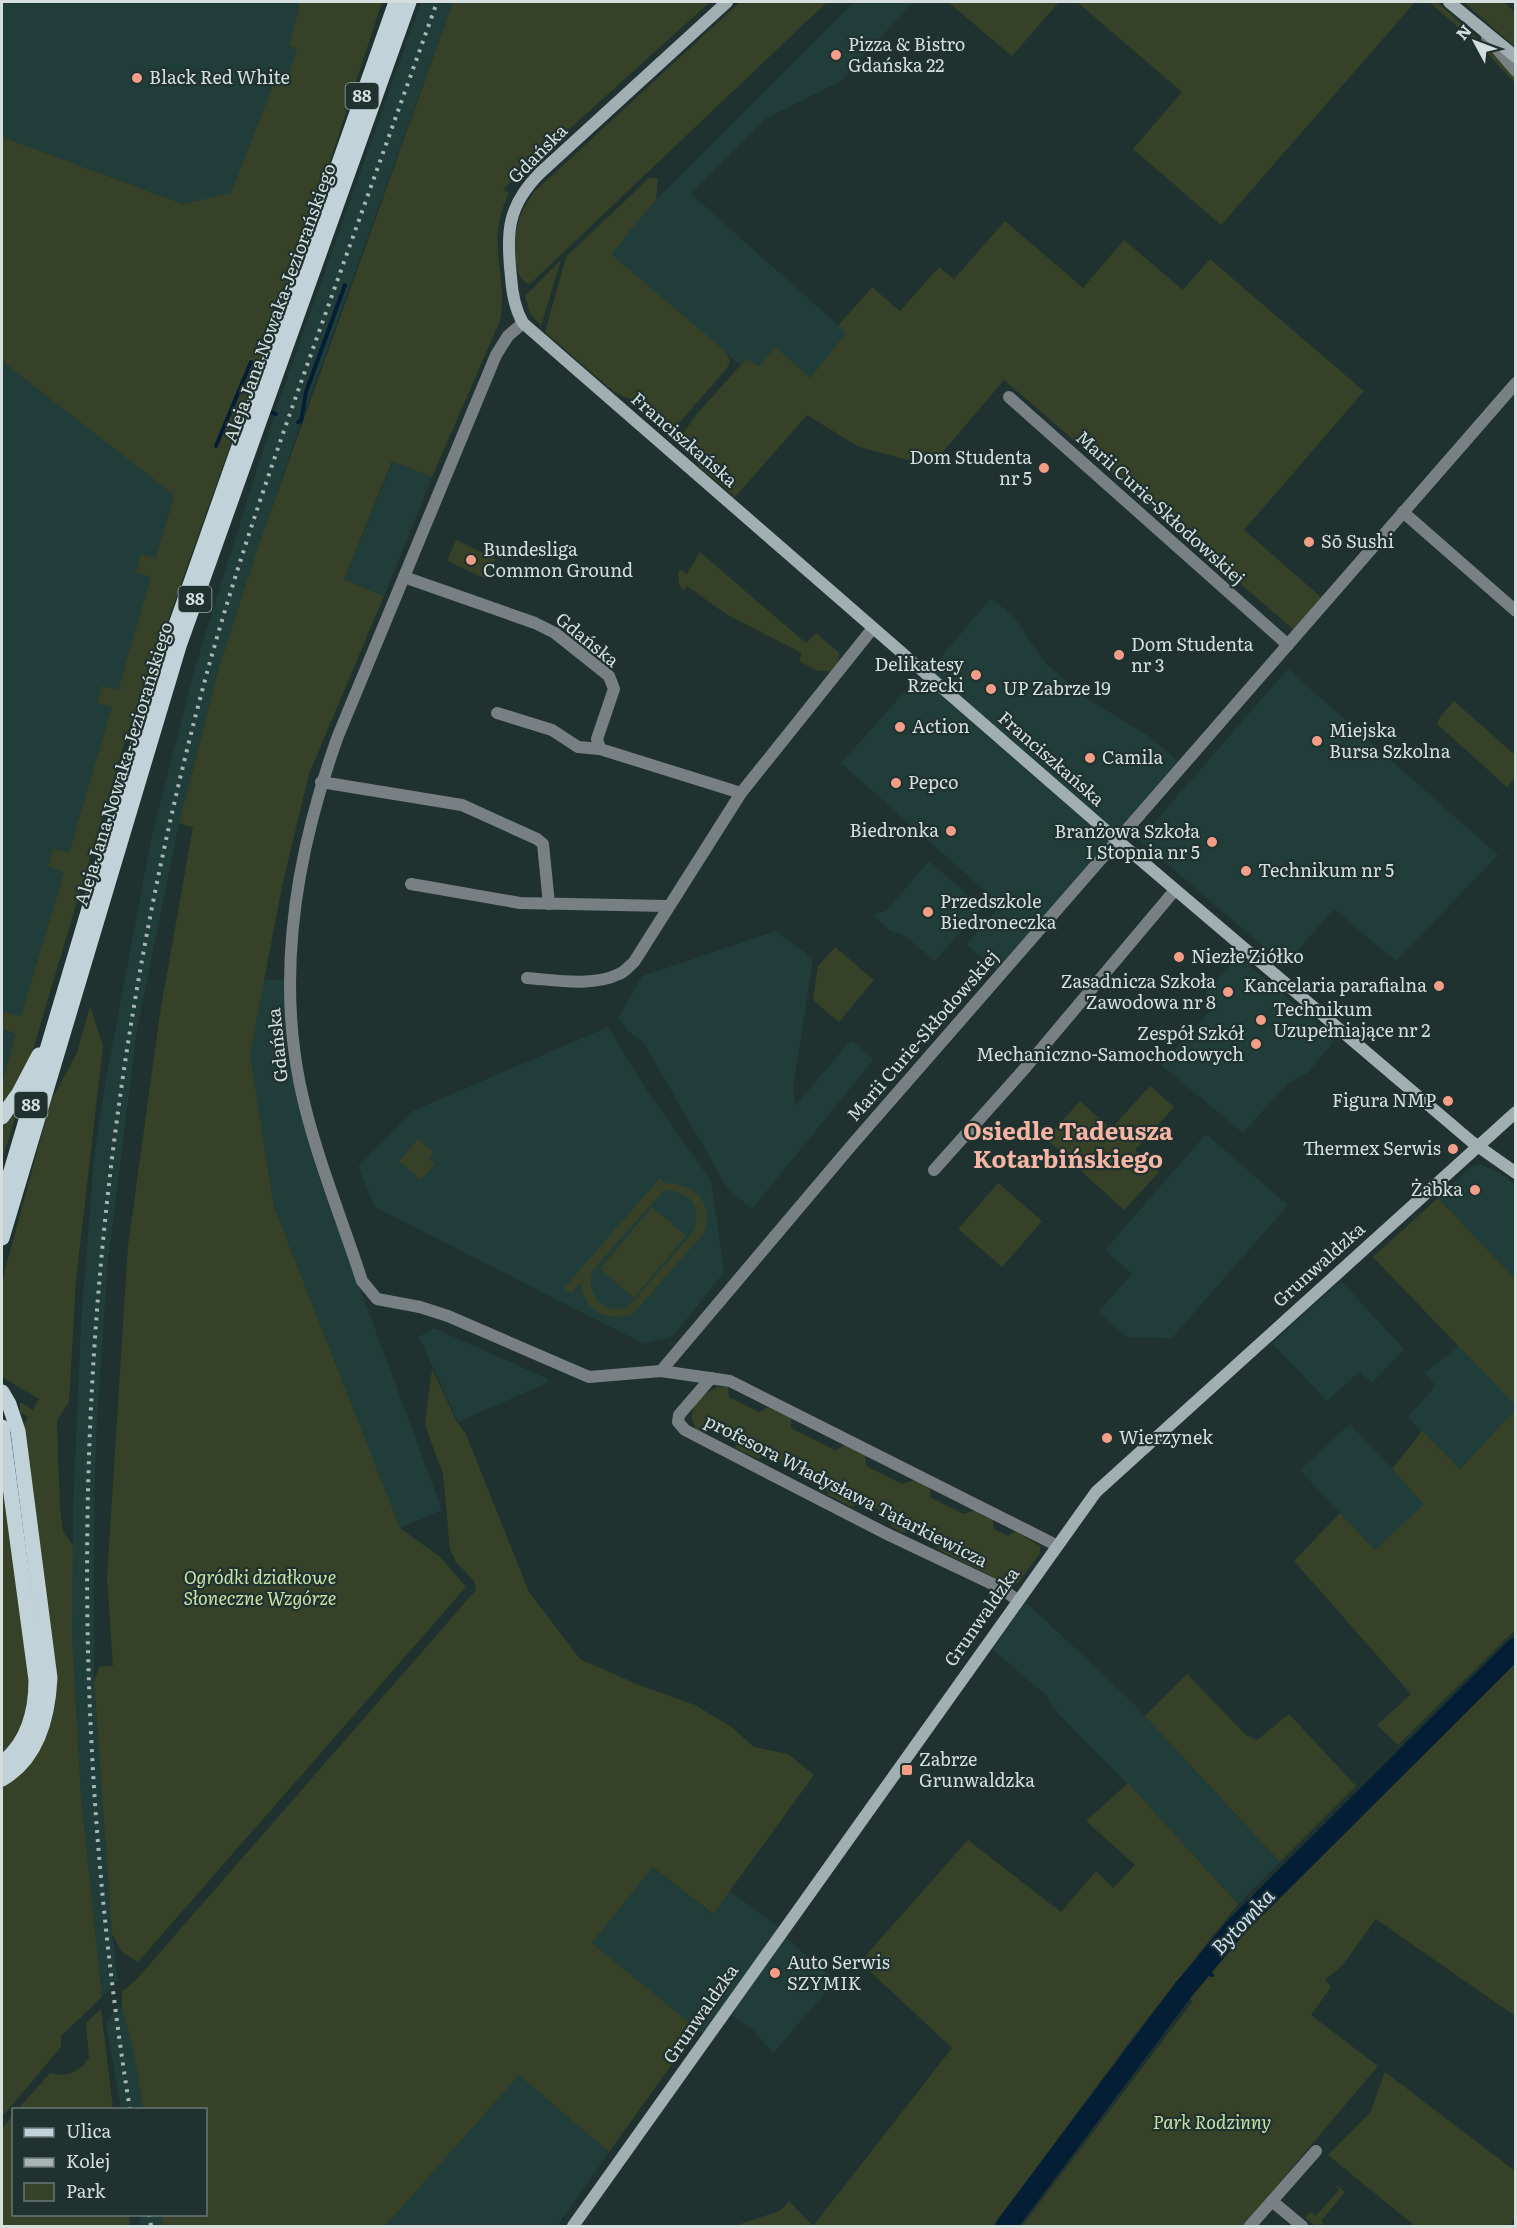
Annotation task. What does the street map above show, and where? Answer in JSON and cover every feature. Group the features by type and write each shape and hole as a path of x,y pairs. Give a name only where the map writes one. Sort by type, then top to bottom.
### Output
{"main road":[{"name":"Aleja Jana Nowaka-Jeziorańskiego","path":"2,1201 167,648 396,2"},
{"name":"Aleja Jana Nowaka-Jeziorańskiego","path":"2,1238 48,1092 173,665 408,2"},
{"path":"2,1117 23,1084 60,1009"},
{"path":"2,1392 9,1404 18,1431 50,1678 46,1719 40,1735 21,1764 2,1779"},
{"path":"2,1426 36,1680 34,1705 28,1729 19,1745 2,1763"}],"street":[{"name":"Gdańska","path":"661,1371 589,1377 448,1316 420,1307 384,1301 371,1294 362,1281 311,1129 300,1086 295,1045 291,969 295,909 303,850 321,782 499,349 523,322 515,302 508,253 510,224 521,194 540,173 727,2"},
{"path":"1449,2 1515,57"},
{"path":"1481,29 1515,71"},
{"name":"Franciszkańska","path":"523,322 1175,891 1478,1146 1515,1173"},
{"name":"Marii Curie-Skłodowskiej","path":"661,1371 1117,840 1514,388"},
{"name":"Marii Curie-Skłodowskiej","path":"1009,397 1288,645"},
{"path":"1403,512 1515,611"},
{"name":"Gdańska","path":"404,577 535,623 555,633 609,676 614,689 597,739 600,749"},
{"path":"527,978 580,981 620,974 641,953 667,906 741,793 873,628"},
{"path":"497,714 552,730 578,747 600,749 741,793"},
{"path":"321,782 462,805 537,839 543,844 549,904"},
{"path":"411,884 477,898 520,903 667,906"},
{"path":"934,1170 1175,891"},
{"name":"Grunwaldzka","path":"573,2226 1084,1506 1115,1472 1515,1112"},
{"path":"661,1371 730,1381 1056,1545"},
{"name":"profesora Władysława Tatarkiewicza","path":"711,1378 678,1415 678,1422 685,1430 885,1533 1001,1588 1017,1600"},
{"path":"1250,2226 1316,2151"},
{"path":"1272,2201 1302,2226"}],"shaded area":[{"path":"2,2 300,2 289,45 297,48 289,74 279,71 232,193 183,204 2,137"},
{"path":"421,2 453,2 300,424 219,668 179,823 137,1029 108,1262 97,1417 94,1508 94,1681 112,1934 118,1980 102,1997 81,1796 72,1633 73,1512 81,1323 94,1159 105,1085 152,835 196,664 274,415"},
{"path":"854,2 913,2 842,80 768,117 691,194 847,333 810,378 758,367 747,358 740,365 610,254 656,200"},
{"path":"2,361 174,494 156,558 141,554 151,577 118,690 97,701 112,707 69,853 53,848 48,866 64,871 21,1017 5,1012 2,1021"},
{"path":"393,461 432,477 384,596 344,580"},
{"path":"991,598 1014,617 1045,663 1083,696 1150,737 1180,763 996,970 966,944 1001,905 841,763 908,688 937,662"},
{"path":"1288,669 1498,855 1396,961 1334,909 1285,965 1139,840"},
{"name":"Przedszkole Biedroneczka","path":"929,861 982,907 935,961 905,936 889,930 873,914 886,911"},
{"path":"776,931 813,959 793,1088 796,1105 851,1040 874,1059 752,1209 728,1189 644,1043 628,1031 618,1018 642,976"},
{"name":"Zespół Szkół Mechaniczno-Samochodowych","path":"1238,956 1328,1033 1333,1043 1308,1072 1287,1084 1243,1133 1161,1065 1216,1004 1205,994"},
{"path":"285,979 287,1056 316,1170 442,1510 400,1528 274,1207 250,1055 264,980"},
{"path":"608,1027 648,1092 711,1181 724,1272 673,1336 644,1344 375,1207 358,1167 413,1111"},
{"path":"2,1029 16,1034 2,1082"},
{"path":"1206,1134 1288,1205 1172,1338 1127,1337 1098,1312 1132,1274 1105,1250"},
{"path":"1479,1164 1500,1173 1515,1185 1515,1279 1438,1198 1471,1167"},
{"path":"1341,1281 1404,1349 1372,1383 1360,1371 1327,1401 1272,1343"},
{"path":"434,1328 548,1379 547,1383 458,1422 419,1337"},
{"path":"1459,1346 1515,1405 1515,1410 1460,1469 1408,1417 1434,1388 1434,1383 1424,1373"},
{"path":"1350,1424 1425,1504 1375,1550 1300,1470"},
{"path":"1026,1602 1132,1702 1280,1862 1238,1904 1153,1810 1053,1708 1047,1696 992,1649"},
{"path":"653,1867 712,1914 729,1891 779,1927 702,2034 592,1943"},
{"path":"784,1936 832,1978 833,1984 773,2053 753,2030 731,2015"},
{"path":"119,2007 122,2007 134,2053 143,2108 121,2108 106,2022"},
{"path":"519,2074 609,2152 557,2226 385,2226"},
{"path":"139,2216 161,2216 163,2226 141,2226"}],"green space":[{"path":"300,2 382,2 315,207 125,741 31,1056 2,1108 2,1082 16,1034 2,1029 4,1012 21,1016 64,872 48,866 53,848 69,852 112,707 97,702 102,686 118,690 151,577 136,573 141,554 156,558 174,495 2,361 2,137 183,204 231,193 279,70 289,74 297,48 289,46"},
{"name":"Ogródki działkowe Słoneczne Wzgórze","path":"453,2 710,2 503,189 509,193 498,228 502,287 500,321 432,477 392,461 344,580 384,596 309,774 282,886 250,1055 274,1207 400,1528 440,1557 466,1587 138,1962 122,1952 112,1934 94,1681 100,1666 113,1666 107,1577 128,1246 160,1013 193,827 179,823 219,668 257,550"},
{"path":"740,2 827,2 530,284 523,280 516,265 516,234 521,214 534,192"},
{"path":"948,2 1059,2 1012,56"},
{"path":"1077,2 1415,2 1221,225 1133,149 1182,92"},
{"path":"1429,2 1437,2 1485,45 1515,76 1515,83 1482,48"},
{"path":"1464,2 1504,2 1515,12 1515,47"},
{"path":"649,178 658,178 656,200 611,254 725,351 730,361 727,368 672,431 641,405 613,391 545,332 566,257"},
{"path":"1005,221 1083,288 1124,240 1183,290 1210,259 1364,391 1244,530 1321,597 1294,630 1004,380 931,466 859,447 807,415 735,497 698,465 681,439 682,435 696,415 747,358 758,367 776,347 810,378 846,333 838,326 872,287 900,311 939,267 954,279"},
{"path":"561,260 541,326 530,313 525,296"},
{"name":"Bundesliga Common Ground","path":"456,540 496,559 486,579 447,561"},
{"path":"700,552 806,643 816,633 839,653 839,661 831,671 818,671 799,661 802,653 726,614 687,586 683,590 679,584 678,572 681,570 687,574"},
{"path":"1454,701 1515,755 1515,778 1507,787 1437,724"},
{"path":"835,947 874,980 839,1022 813,1000 818,966"},
{"path":"90,1006 103,1046 76,1280 69,1402 57,1421 60,1510 63,1531 73,1546 72,1633 81,1796 102,1997 61,2036 61,2047 2,2117 2,1785 45,1737 22,1427 28,1417 20,1412 20,1402 33,1410 39,1399 2,1377 2,1281 51,1101 77,1053"},
{"path":"1150,1086 1174,1107 1135,1150 1159,1172 1124,1210 1046,1139 1080,1101 1111,1129"},
{"path":"15,1107 18,1108 2,1161 2,1125"},
{"path":"418,1139 434,1153 429,1159 435,1164 421,1180 399,1161"},
{"path":"660,1178 664,1183 685,1187 700,1197 707,1213 703,1234 632,1315 613,1316 597,1312 586,1300 581,1282 571,1293 564,1288","holes":["664,1190 681,1193 692,1201 696,1213 694,1231 629,1306 620,1309 604,1306 598,1301 591,1287 593,1270"]},
{"path":"998,1183 1042,1221 1002,1267 958,1229"},
{"path":"1438,1198 1515,1279 1515,1405 1373,1257"},
{"path":"652,1207 686,1236 634,1298 600,1269"},
{"path":"432,1369 457,1422 466,1434 529,1592 580,1659 639,1685 695,1705 730,1726 754,1747 788,1754 814,1775 713,1914 653,1867 592,1943 697,2029 609,2152 519,2075 385,2226 163,2226 161,2216 207,2216 207,2108 143,2108 134,2053 122,2007 122,1992 136,1980 476,1590 474,1581 457,1563 450,1550 443,1474 425,1425"},
{"path":"718,1387 728,1387 729,1397 759,1412 769,1407 791,1418 791,1428 835,1450 845,1445 865,1455 866,1466 902,1484 914,1480 930,1488 931,1498 964,1514 975,1510 993,1520 994,1529 1008,1536 1016,1531 1040,1546 1040,1553 1018,1583 1007,1584 939,1550 935,1538 915,1528 904,1533 891,1526 890,1515 863,1502 852,1507 828,1495 824,1482 769,1455 758,1459 735,1448 737,1439 711,1426 705,1433 696,1429 692,1414 696,1404"},
{"path":"1515,1410 1515,1630 1398,1745 1377,1725 1411,1694 1294,1561 1340,1513 1375,1550 1424,1504 1392,1469 1422,1431 1460,1469"},
{"path":"2,1457 31,1681 22,1730 2,1756"},
{"name":"Park Rodzinny","path":"1512,1657 1516,1661 1515,2016 1376,1919 1342,1966 1325,1980 1331,1987 1311,2015 1378,2066 1243,2226 1022,2226 1193,2001 1187,1996 1232,1939"},
{"path":"1187,1674 1246,1735 1257,1740 1289,1714 1356,1786 1280,1862 1145,1716"},
{"path":"1128,1783 1238,1904 1136,2033 993,2226 813,2226 952,2048 860,1962 968,1840 1061,1912 1096,1871 1113,1888 1135,1865 1086,1821"},
{"path":"101,2009 113,2108 19,2108 50,2073 62,2075 72,2073 89,2058 86,2023"},
{"path":"1385,2072 1515,2171 1515,2218 1510,2226 1415,2226 1328,2155 1370,2113"},
{"path":"12,2116 12,2216 129,2216 130,2226 2,2226 2,2129"},
{"path":"1335,2184 1345,2192 1321,2221 1324,2224 1316,2226 1305,2218 1310,2212 1316,2216 1339,2190"},
{"path":"789,2201 813,2226 734,2226 780,2211"}],"waterway":[{"path":"298,422 301,421 306,392 345,285"},
{"path":"216,446 251,362"},
{"path":"270,412 276,414"},
{"name":"Bytomka","path":"1006,2226 1181,1993 1237,1926 1516,1648"},
{"path":"1200,1970 1212,1975"},
{"path":"1177,1983 1181,1993"}],"railway":[{"path":"130,2108 106,1929 92,1748 87,1566 92,1385 107,1204 131,1024 165,846 220,626 275,455 437,2"},
{"path":"149,2216 151,2226"}],"place":[{"name":"Pizza & Bistro Gdańska 22","path":"836,55"},
{"name":"Black Red White","path":"137,78"},
{"name":"Dom Studenta nr 5","path":"1044,468"},
{"name":"Sō Sushi","path":"1309,542"},
{"name":"Bundesliga Common Ground","path":"471,560"},
{"name":"Dom Studenta nr 3","path":"1119,655"},
{"name":"Delikatesy Rzecki","path":"976,675"},
{"name":"UP Zabrze 19","path":"991,689"},
{"name":"Action","path":"900,727"},
{"name":"Miejska Bursa Szkolna","path":"1317,741"},
{"name":"Camila","path":"1090,758"},
{"name":"Pepco","path":"896,783"},
{"name":"Biedronka","path":"951,831"},
{"name":"Branżowa Szkoła I Stopnia nr 5","path":"1212,842"},
{"name":"Technikum nr 5","path":"1246,871"},
{"name":"Przedszkole Biedroneczka","path":"928,912"},
{"name":"Niezłe Ziółko","path":"1179,957"},
{"name":"Kancelaria parafialna","path":"1439,986"},
{"name":"Zasadnicza Szkoła Zawodowa nr 8","path":"1228,992"},
{"name":"Technikum Uzupełniające nr 2","path":"1261,1020"},
{"name":"Zespół Szkół Mechaniczno-Samochodowych","path":"1256,1044"},
{"name":"Figura NMP","path":"1448,1101"},
{"name":"Thermex Serwis","path":"1453,1149"},
{"name":"Żabka","path":"1475,1190"},
{"name":"Wierzynek","path":"1107,1438"},
{"name":"Zabrze Grunwaldzka","path":"907,1770"},
{"name":"Auto Serwis SZYMIK","path":"775,1973"}],"district":[{"name":"Osiedle Tadeusza Kotarbińskiego","path":"1068,1146"}]}
